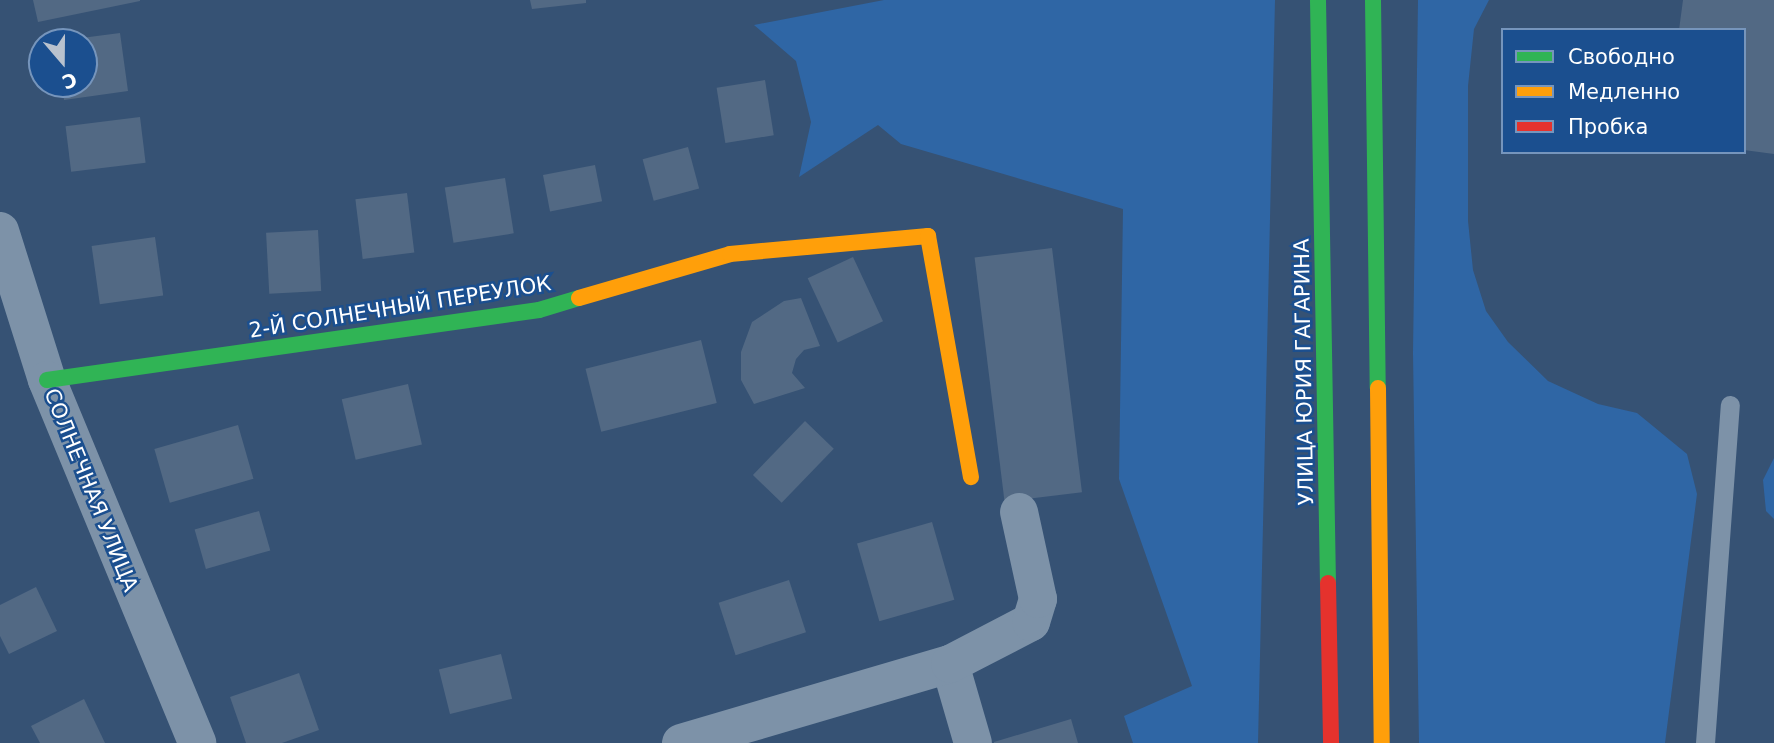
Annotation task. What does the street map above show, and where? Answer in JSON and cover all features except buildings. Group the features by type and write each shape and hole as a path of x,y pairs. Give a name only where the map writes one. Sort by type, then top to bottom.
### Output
{"main road":[{"name":"УЛИЦА ЮРИЯ ГАГАРИНА","path":"1318,0 1331,743"},
{"path":"1373,0 1382,743"},
{"name":"2-Й СОЛНЕЧНЫЙ ПЕРЕУЛОК","path":"47,380 539,310 730,254 928,236 971,477"}],"street":[{"name":"СОЛНЕЧНАЯ УЛИЦА","path":"0,231 47,380 197,743"},
{"path":"681,743 950,664 1031,621 1038,599 1019,512"},
{"path":"950,664 973,743"}],"lane":[{"path":"1704,743 1730,405"}],"shaded area":[{"path":"884,0 1275,0 1258,743 1133,743 1124,716 1192,686 1119,479 1123,209 901,144 878,125 799,177 811,122 796,61 754,25"},
{"path":"1418,0 1489,0 1474,29 1468,86 1468,221 1473,270 1486,311 1508,342 1548,381 1598,404 1637,413 1687,454 1697,494 1665,743 1419,743 1413,353"},
{"path":"1774,458 1774,519 1766,511 1763,480"}],"traffic: fast":[{"path":"1318,0 1328,583"},
{"path":"1373,0 1378,388"},
{"path":"47,380 539,310 579,298"}],"traffic: slow":[{"path":"579,298 730,254 928,236 971,477"},
{"path":"1378,388 1382,743"}],"traffic: jam":[{"path":"1328,583 1331,743"}]}
